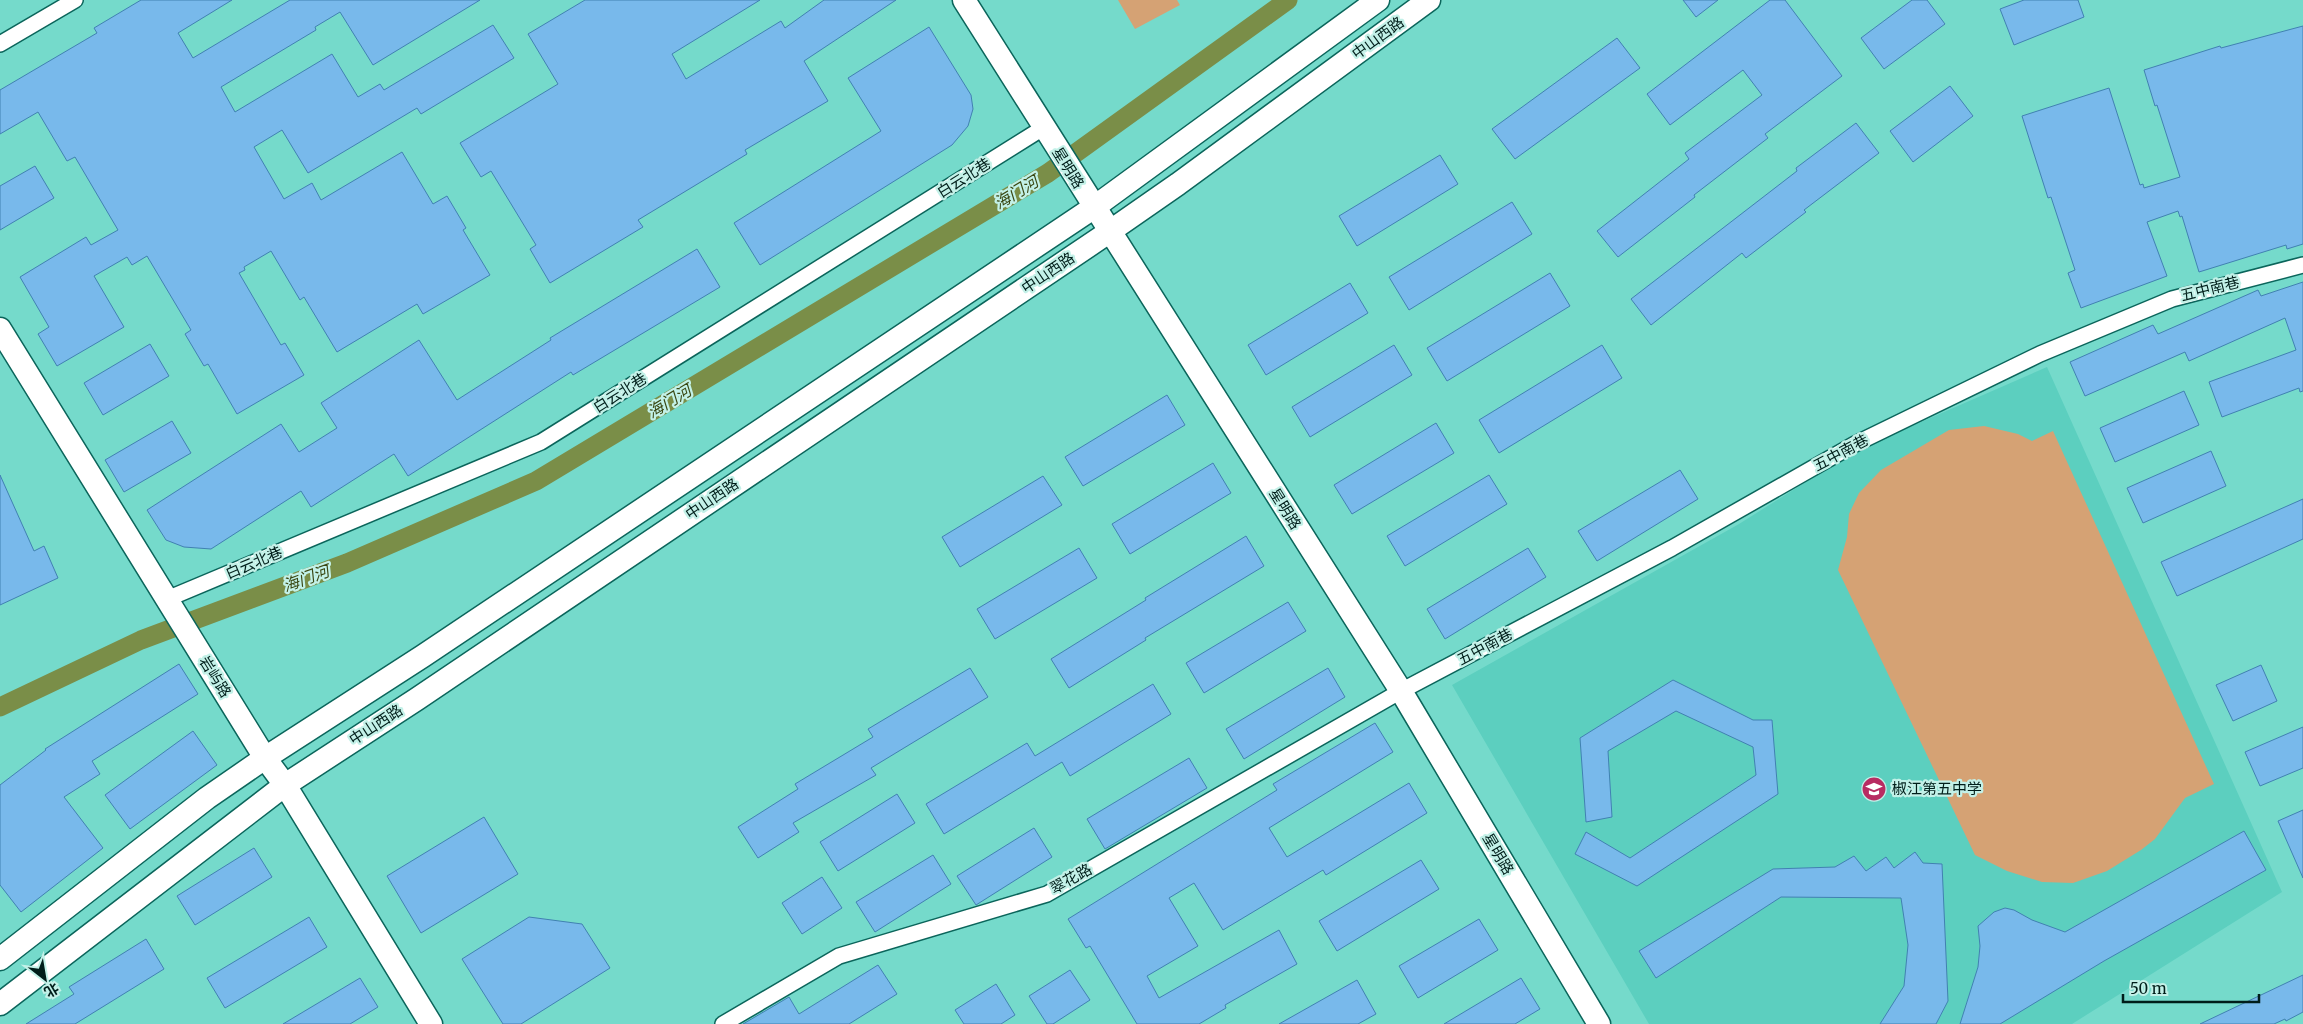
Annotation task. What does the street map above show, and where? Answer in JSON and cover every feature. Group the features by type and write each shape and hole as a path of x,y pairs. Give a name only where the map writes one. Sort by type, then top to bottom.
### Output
{"main road":[{"name":"星明路","path":"964,0 1089,202 1401,691 1599,1024"},
{"name":"中山西路","path":"0,959 207,798 265,758 423,656 1089,202 1378,0"},
{"name":"中山西路","path":"0,1004 285,785 417,699 1109,232 1178,184 1429,0"},
{"name":"岩屿路","path":"0,329 265,758 285,785 431,1024"}],"street":[{"path":"0,44 75,0"},
{"name":"白云北巷","path":"167,600 541,442 1043,128"},
{"name":"五中南巷","path":"1401,691 1672,548 1856,444 2040,354 2172,298 2303,265"},
{"name":"翠花路","path":"724,1024 839,956 1047,894 1401,691"}],"shaded area":[{"path":"1118,0 1177,0 1180,5 1135,29"},
{"name":"椒江第五中学","path":"2047,367 2282,892 2072,1024 1649,1024 1452,685 1739,524 1857,450"},
{"path":"1984,426 2018,434 2032,441 2053,431 2214,784 2185,798 2155,839 2141,850 2107,871 2073,883 2042,882 2007,871 1975,855 1838,570 1847,537 1849,514 1859,493 1881,470 1949,430"}],"building":[{"path":"141,0 232,0 178,33 193,58 290,0 480,0 373,65 340,12 315,27 316,30 221,87 235,112 332,54 358,97 380,84 384,90 493,25 514,58 421,114 417,108 308,173 282,130 254,147 284,199 312,183 321,200 402,152 433,204 447,196 466,228 463,230 490,275 423,314 417,304 337,352 304,297 300,300 271,251 244,267 245,270 239,273 281,345 285,343 304,375 237,414 208,364 204,366 185,334 191,330 147,256 132,265 127,257 94,276 124,327 57,366 38,334 49,327 20,277 86,237 91,245 118,230 75,157 67,161 38,112 0,134 0,90 97,33 94,28"},
{"path":"585,0 760,0 672,54 686,79 781,21 785,28 824,0 896,0 804,61 828,101 745,150 747,154 638,220 643,227 550,283 530,249 536,245 491,171 481,177 460,143 558,84 528,34"},
{"path":"1683,0 1718,0 1696,17"},
{"path":"1770,0 1785,0 1842,76 1765,134 1768,138 1618,257 1597,231 1689,159 1685,153 1762,95 1743,70 1670,125 1647,94"},
{"path":"1912,0 1927,0 1945,24 1884,69 1861,38"},
{"path":"2024,0 2078,0 2084,17 2014,45 2000,9"},
{"path":"2303,26 2303,244 2287,249 2286,245 2199,272 2182,216 2180,217 2178,211 2147,222 2167,276 2081,308 2068,273 2075,270 2051,197 2048,198 2022,116 2109,88 2140,185 2143,184 2144,188 2180,177 2144,70 2220,46 2221,48"},
{"path":"929,27 971,95 973,109 968,126 952,145 760,265 734,223 881,131 848,78"},
{"path":"1617,38 1640,68 1515,159 1492,129"},
{"path":"1950,86 1973,116 1913,162 1890,131"},
{"path":"1856,123 1879,153 1804,210 1806,212 1746,258 1742,253 1651,325 1631,299 1797,171 1796,168"},
{"path":"1440,155 1458,184 1357,246 1339,216"},
{"path":"35,166 54,198 0,230 0,186"},
{"path":"1512,202 1532,234 1409,310 1389,277"},
{"path":"697,249 720,287 573,375 571,372 408,476 394,454 311,507 301,491 211,549 184,547 166,540 147,510 281,424 299,452 337,428 321,403 419,340 457,400 551,340 550,338"},
{"path":"1550,273 1570,306 1447,381 1427,348"},
{"path":"2303,282 2303,391 2300,392 2299,388 2222,417 2209,382 2296,350 2285,318 2189,361 2185,352 2085,396 2070,362 2153,325 2158,334 2258,290 2261,296"},
{"path":"1350,283 1368,313 1266,375 1248,345"},
{"path":"150,344 169,376 103,415 84,383"},
{"path":"1394,345 1412,375 1310,437 1292,407"},
{"path":"1602,345 1622,378 1499,453 1479,420"},
{"path":"2184,391 2199,425 2115,462 2100,428"},
{"path":"1167,395 1185,425 1083,486 1065,457"},
{"path":"172,421 191,453 124,492 105,460"},
{"path":"1436,423 1454,453 1352,514 1334,485"},
{"path":"2211,451 2226,486 2143,523 2127,488"},
{"path":"1213,463 1231,493 1130,554 1112,524"},
{"path":"1680,470 1698,499 1597,561 1578,531"},
{"path":"0,475 34,551 44,546 58,578 0,605"},
{"path":"1489,475 1507,504 1405,566 1387,536"},
{"path":"1043,476 1062,505 960,567 942,537"},
{"path":"2303,499 2303,539 2177,596 2161,562"},
{"path":"1246,536 1264,566 1145,638 1146,640 1069,688 1051,659"},
{"path":"1079,548 1097,578 995,639 977,609"},
{"path":"1528,548 1546,577 1445,639 1427,609"},
{"path":"1288,602 1306,631 1204,693 1186,663"},
{"path":"179,664 198,694 92,761 100,774 64,797 103,848 21,912 0,885 0,785 45,749"},
{"path":"2261,665 2277,701 2233,721 2216,685"},
{"path":"970,668 988,697 871,768 876,775 793,823 799,832 758,858 738,827 798,789 795,784 873,737 868,729"},
{"path":"1328,668 1345,697 1244,759 1226,729"},
{"path":"1673,680 1753,720 1772,720 1778,794 1637,886 1575,854 1586,832 1630,858 1756,775 1753,747 1676,711 1608,751 1612,817 1586,822 1580,738"},
{"path":"1153,684 1171,714 1070,776 1062,762 944,834 926,804 1027,743 1035,756"},
{"path":"1375,723 1393,752 1269,828 1287,857 1409,783 1427,813 1326,875 1323,870 1223,930 1194,883 1169,898 1198,946 1147,976 1159,998 1279,930 1297,964 1225,1005 1226,1008 1199,1024 1137,1024 1090,946 1086,948 1068,919 1277,790 1273,784"},
{"path":"2303,727 2303,768 2260,786 2245,752"},
{"path":"193,731 217,765 130,829 105,795"},
{"path":"1189,758 1207,788 1105,849 1087,819"},
{"path":"897,794 915,823 838,871 820,842"},
{"path":"2303,810 2303,878 2278,821"},
{"path":"484,817 518,874 421,933 387,876"},
{"path":"1034,828 1052,857 976,905 957,876"},
{"path":"2244,831 2266,870 2104,961 2000,1024 1960,1024 1978,967 1980,946 1978,926 1994,912 2005,908 2014,910 2032,920 2065,932"},
{"path":"254,848 272,877 195,925 177,896"},
{"path":"1915,852 1923,863 1942,864 1948,1001 1936,1024 1880,1024 1904,986 1908,945 1901,898 1781,897 1656,978 1639,951 1773,869 1835,867 1854,856 1866,871 1886,857 1894,868"},
{"path":"933,855 951,884 875,932 856,902"},
{"path":"1421,860 1439,889 1337,951 1319,921"},
{"path":"822,877 842,908 802,934 782,903"},
{"path":"309,917 327,947 225,1008 207,978"},
{"path":"529,917 582,924 610,968 521,1024 503,1024 462,959"},
{"path":"1479,919 1498,950 1418,998 1399,966"},
{"path":"146,939 164,969 75,1024 26,1024 74,994 69,987"},
{"path":"878,965 897,994 849,1024 743,1024 789,997 799,1014"},
{"path":"1070,970 1090,1000 1053,1024 1047,1024 1029,996"},
{"path":"2303,975 2303,1012 2286,1021 2285,1019 2274,1024 2200,1024"},
{"path":"360,978 378,1007 350,1024 283,1024"},
{"path":"1521,978 1540,1009 1515,1024 1444,1024"},
{"path":"1357,980 1376,1014 1358,1024 1279,1024"},
{"path":"996,984 1015,1015 1001,1024 964,1024 955,1010"}],"waterway":[{"name":"海门河","path":"0,707 141,640 347,563 536,481 1048,173 1288,0"}],"place":[{"name":"椒江第五中学","path":"1874,789"}]}
